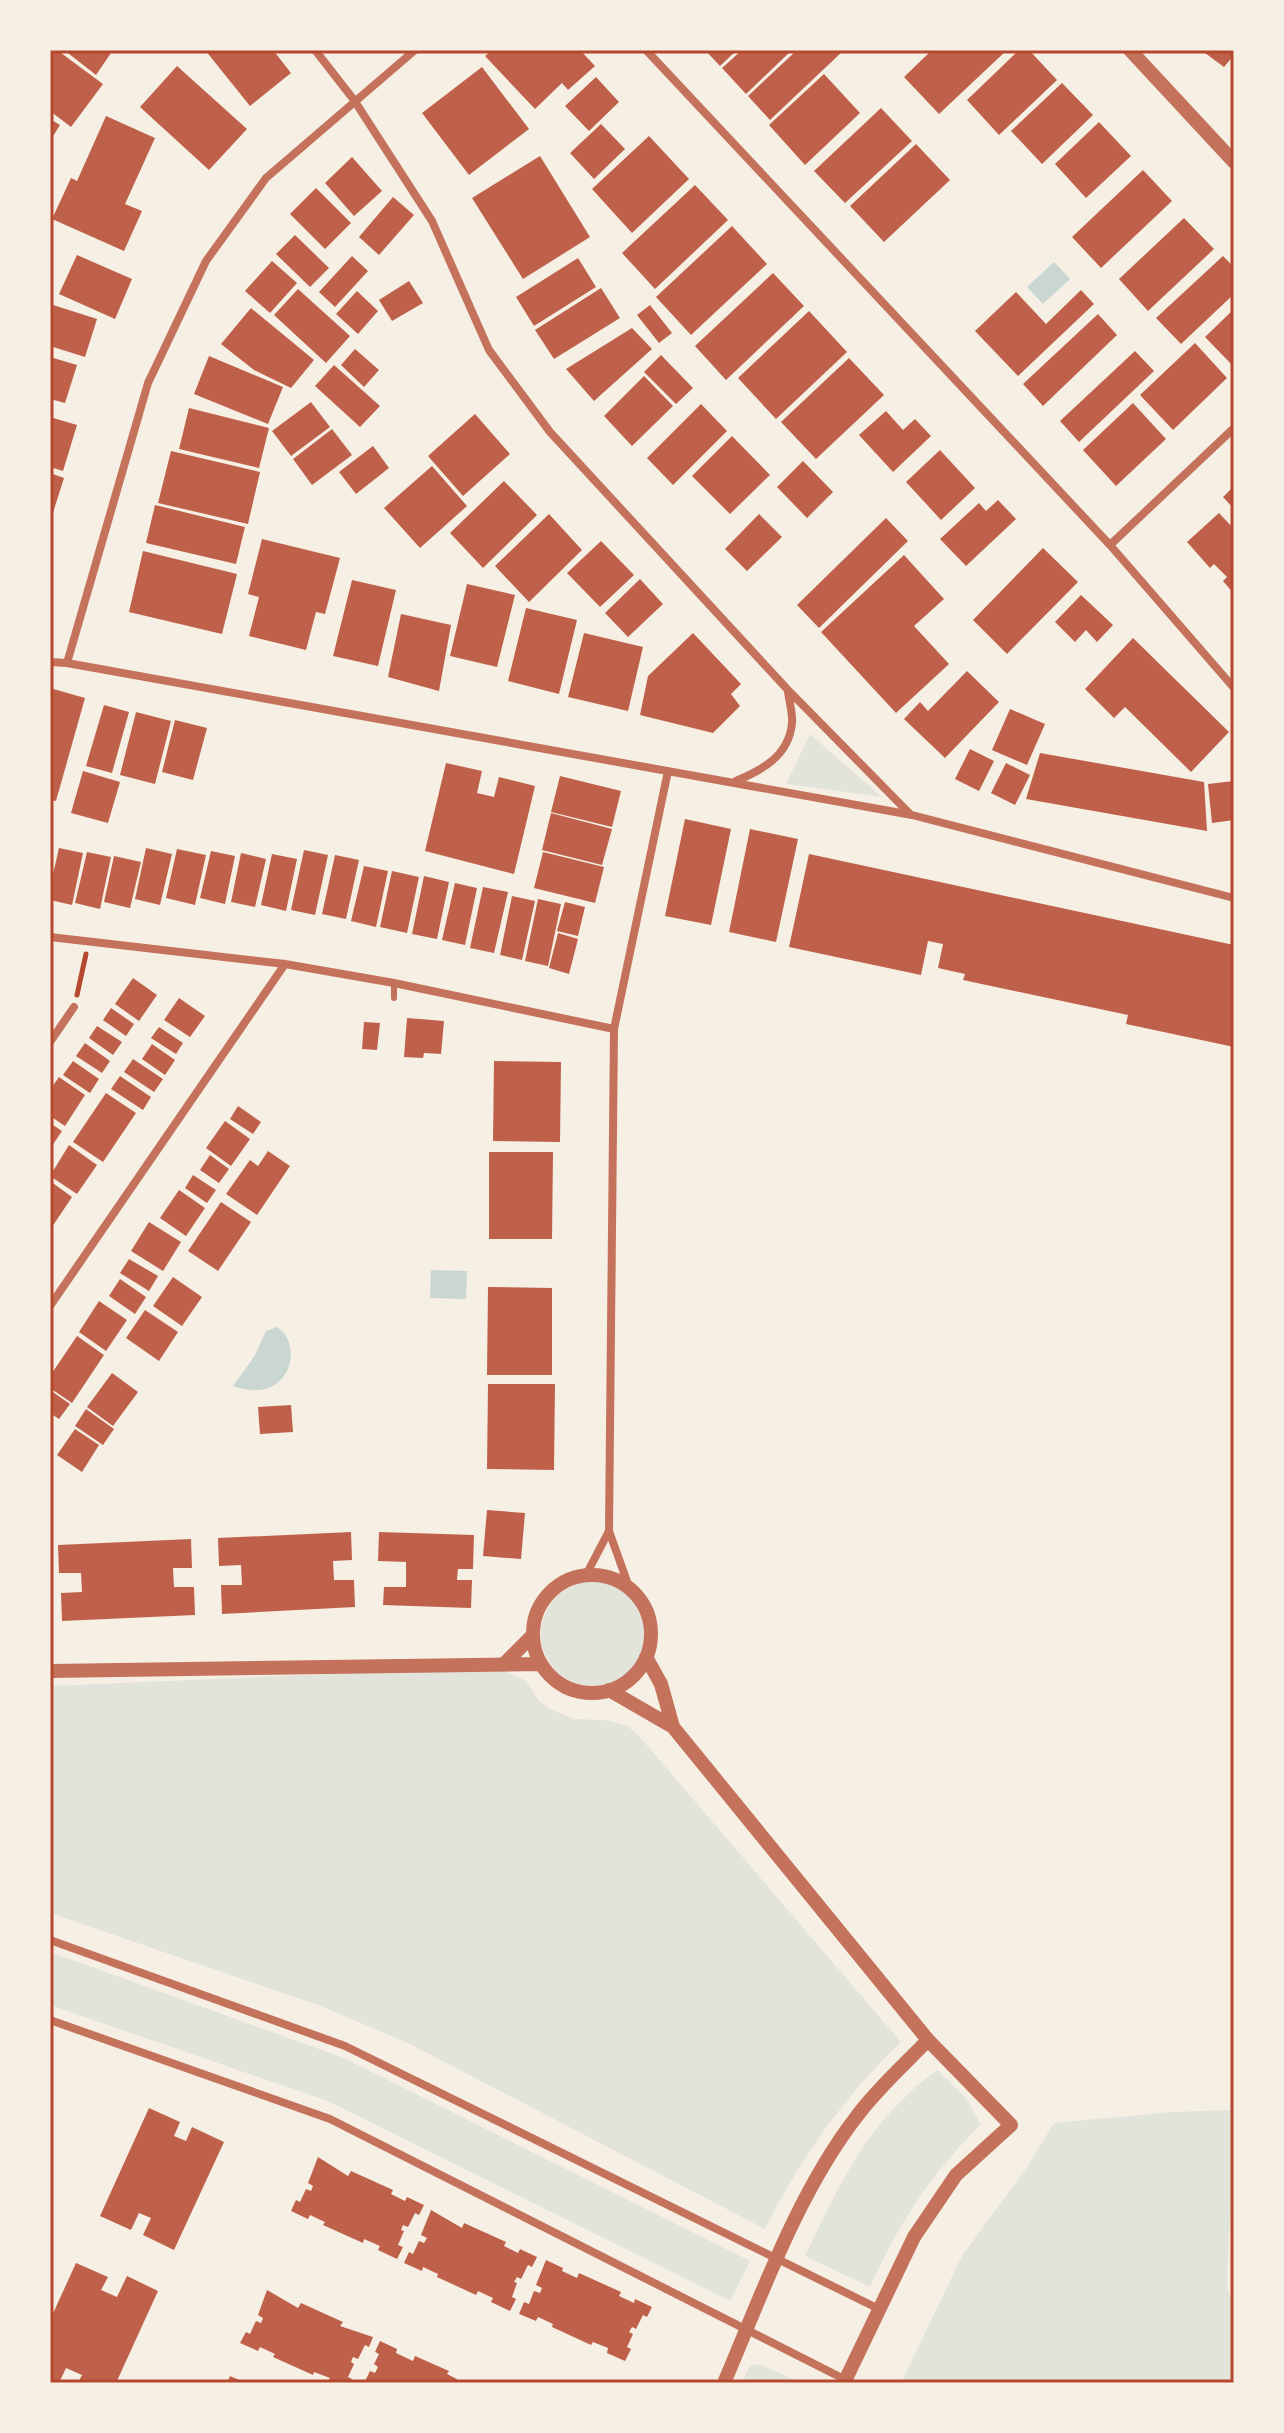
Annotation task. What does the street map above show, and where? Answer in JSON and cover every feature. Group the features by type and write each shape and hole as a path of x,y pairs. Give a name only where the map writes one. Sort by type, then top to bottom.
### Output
{"street":[{"path":"315,50 354,100 432,221 489,350 550,432 788,690 912,815"},
{"path":"67,663 148,383 206,261 266,178 415,50"},
{"path":"646,50 1110,545 1234,688"},
{"path":"1130,50 1234,162"},
{"path":"1110,545 1234,428"},
{"path":"50,662 912,815 1234,898"},
{"path":"734,781 764,770 782,750 792,724 788,690"},
{"path":"629,1587 609,1531 614,1029 668,771"},
{"path":"50,937 285,964 394,983 614,1029"},
{"path":"50,1306 285,964"},
{"path":"50,1042 74,1007"},
{"path":"586,1575 609,1531"},
{"path":"586,1575 612,1578 629,1587 642,1601 649,1619 651,1639 646,1657 631,1678 609,1690 591,1693 573,1690 552,1678 541,1664 533,1635 535,1618 546,1597 564,1582 586,1575"},
{"path":"505,1663 533,1635"},
{"path":"646,1657 661,1684 673,1727"},
{"path":"50,1671 541,1664"},
{"path":"50,2020 330,2119 845,2382 914,2237 956,2175 1011,2125 928,2040 673,1727 609,1690"},
{"path":"50,1940 345,2046 879,2309"},
{"path":"724,2383 806,2198 829,2156 851,2124 928,2040"}],"lane":[{"path":"394,983 394,998"}],"path":[{"path":"74,1007 89,941"}],"shaded area":[{"path":"1054,262 1070,279 1043,304 1027,287"},
{"path":"810,734 882,797 786,784"},
{"path":"431,1270 467,1271 466,1299 430,1298"},
{"path":"277,1327 288,1339 291,1355 283,1377 261,1390 233,1386 254,1357 266,1331"},
{"path":"593,1582 613,1586 630,1597 641,1614 645,1634 641,1654 630,1671 613,1682 593,1686 573,1682 556,1671 545,1654 541,1634 545,1614 556,1597 573,1586"},
{"path":"496,1667 526,1681 539,1701 552,1710 574,1719 604,1720 626,1725 639,1736 901,2042 860,2085 825,2130 765,2229 408,2043 321,2006 50,1913 50,1686"},
{"path":"50,1952 344,2058 750,2261 730,2301 328,2101 50,2005"},
{"path":"937,2070 965,2097 981,2124 946,2162 918,2200 870,2287 805,2256 831,2202 874,2132 892,2110"},
{"path":"1234,2110 1227,2287 1234,2309 1234,2383 901,2383 962,2256 1027,2167 1054,2123 1172,2112"},
{"path":"759,2364 802,2383 741,2383 750,2366"}],"building":[{"path":"50,50 57,50 103,84 71,127 50,111"},
{"path":"64,50 113,50 96,75"},
{"path":"205,50 273,50 291,73 250,106"},
{"path":"492,50 580,50 595,66 568,90 562,83 535,109 485,56"},
{"path":"705,50 737,50 720,66"},
{"path":"742,50 792,50 746,94 722,68"},
{"path":"797,50 844,50 770,120 748,96"},
{"path":"932,50 1007,50 939,114 904,77"},
{"path":"1019,50 1029,50 1057,80 999,135 967,100"},
{"path":"1207,50 1234,50 1234,55 1224,67 1205,53"},
{"path":"177,66 247,129 209,170 140,107"},
{"path":"482,67 529,129 469,175 422,113"},
{"path":"824,74 860,113 805,165 769,125"},
{"path":"596,77 619,102 589,131 565,106"},
{"path":"1062,83 1093,115 1042,164 1011,131"},
{"path":"881,108 912,141 845,203 814,171"},
{"path":"106,116 155,138 125,204 142,211 124,251 52,219 71,178 77,181"},
{"path":"50,119 60,125 50,141"},
{"path":"1099,122 1131,156 1086,198 1055,164"},
{"path":"601,124 625,149 594,179 570,153"},
{"path":"649,136 689,179 632,233 592,189"},
{"path":"916,144 950,180 884,242 850,206"},
{"path":"540,156 590,237 523,279 472,198"},
{"path":"352,157 382,191 354,216 325,183"},
{"path":"1143,170 1172,201 1101,268 1072,237"},
{"path":"695,185 728,220 655,289 622,253"},
{"path":"316,188 351,223 325,249 290,214"},
{"path":"393,197 414,215 379,255 359,237"},
{"path":"1184,218 1214,249 1148,311 1119,279"},
{"path":"732,226 767,264 691,335 656,297"},
{"path":"295,235 329,268 310,287 276,254"},
{"path":"77,255 132,279 115,319 59,294"},
{"path":"352,256 368,271 335,307 319,292"},
{"path":"1223,256 1234,267 1234,294 1181,344 1156,318"},
{"path":"578,258 596,287 534,326 516,297"},
{"path":"272,261 297,283 270,313 245,291"},
{"path":"773,273 804,306 726,380 695,346"},
{"path":"409,281 423,303 392,321 379,300"},
{"path":"601,288 620,318 554,359 535,330"},
{"path":"298,289 350,336 326,363 274,315"},
{"path":"1081,290 1094,304 1018,376 975,331 1016,292 1046,324"},
{"path":"357,291 378,311 358,334 336,314"},
{"path":"50,304 97,319 85,357 50,346"},
{"path":"650,305 672,333 659,343 637,315"},
{"path":"251,308 314,360 291,388 254,370 221,344"},
{"path":"1234,309 1234,367 1205,337"},
{"path":"809,311 847,352 776,419 738,378"},
{"path":"1098,314 1117,335 1043,406 1023,384"},
{"path":"632,328 652,349 594,401 566,369"},
{"path":"1195,343 1227,378 1173,430 1140,395"},
{"path":"355,349 379,370 364,387 341,365"},
{"path":"1135,351 1154,371 1079,442 1060,421"},
{"path":"661,355 693,388 676,404 644,372"},
{"path":"209,356 283,387 268,424 194,394"},
{"path":"50,357 77,365 65,403 50,399"},
{"path":"849,358 884,395 816,459 781,422"},
{"path":"334,365 380,406 360,427 315,386"},
{"path":"644,376 673,406 632,446 604,416"},
{"path":"311,402 330,427 291,456 272,431"},
{"path":"1133,403 1166,439 1116,486 1083,450"},
{"path":"701,404 727,431 673,485 647,458"},
{"path":"189,408 269,428 259,468 179,449"},
{"path":"886,411 903,430 915,419 931,436 893,472 859,435"},
{"path":"475,414 510,454 463,496 428,456"},
{"path":"50,417 77,425 63,471 50,467"},
{"path":"332,429 352,455 312,485 293,459"},
{"path":"732,436 770,475 730,514 692,476"},
{"path":"373,446 389,468 356,494 339,472"},
{"path":"940,450 975,488 941,520 906,482"},
{"path":"171,451 260,472 248,524 158,503"},
{"path":"803,461 833,492 807,518 777,487"},
{"path":"432,466 467,506 420,548 384,508"},
{"path":"50,473 64,478 51,519 50,519"},
{"path":"504,481 537,515 483,568 450,533"},
{"path":"1234,486 1234,509 1223,497"},
{"path":"998,500 1016,519 966,566 940,539 979,503 986,511"},
{"path":"155,505 245,527 236,564 146,543"},
{"path":"1219,513 1234,529 1234,594 1223,581 1227,577 1214,564 1210,568 1187,542"},
{"path":"549,514 582,550 529,602 495,566"},
{"path":"759,514 782,537 747,571 725,549"},
{"path":"886,518 908,541 819,628 797,605"},
{"path":"262,539 340,558 325,614 316,612 306,650 249,636 259,597 248,594"},
{"path":"601,541 634,575 600,607 567,573"},
{"path":"1043,548 1078,582 1007,654 973,620"},
{"path":"143,551 237,574 222,634 129,612"},
{"path":"904,555 944,599 914,626 949,664 896,713 821,632"},
{"path":"640,579 663,604 628,637 605,613"},
{"path":"352,580 396,590 378,666 333,656"},
{"path":"467,584 515,595 497,667 450,656"},
{"path":"1081,595 1113,625 1097,642 1086,630 1075,642 1055,622"},
{"path":"526,608 577,620 559,694 508,681"},
{"path":"401,614 451,625 439,691 388,677"},
{"path":"584,633 643,647 628,711 568,697"},
{"path":"693,633 741,684 731,694 740,706 713,733 640,715 648,676"},
{"path":"1133,638 1229,732 1191,772 1125,707 1114,718 1085,689"},
{"path":"967,671 999,702 945,758 904,719 920,702 928,711"},
{"path":"50,688 85,698 56,801 50,800"},
{"path":"104,705 129,712 112,773 86,766"},
{"path":"1010,709 1045,724 1027,765 992,750"},
{"path":"136,712 171,721 155,784 120,775"},
{"path":"175,720 207,728 193,780 162,772"},
{"path":"970,749 994,761 979,791 955,779"},
{"path":"1040,753 1204,782 1207,831 1026,799"},
{"path":"446,763 482,771 477,793 494,797 499,777 535,786 514,874 425,851"},
{"path":"1006,763 1030,775 1015,805 991,793"},
{"path":"83,771 120,782 108,823 71,813"},
{"path":"560,776 621,791 612,827 551,812"},
{"path":"1234,781 1234,820 1212,823 1208,784"},
{"path":"551,813 612,829 602,865 542,850"},
{"path":"685,819 731,829 711,925 665,916"},
{"path":"750,829 798,839 776,942 729,932"},
{"path":"59,848 83,853 72,905 50,900"},
{"path":"146,848 172,854 160,905 135,899"},
{"path":"177,849 206,855 195,905 166,898"},
{"path":"304,850 328,855 315,915 291,910"},
{"path":"211,851 235,856 225,904 200,898"},
{"path":"87,852 111,857 100,909 75,903"},
{"path":"543,852 604,867 595,903 534,888"},
{"path":"241,853 266,859 255,907 231,902"},
{"path":"272,854 297,859 286,911 261,905"},
{"path":"809,854 1234,945 1234,1047 1126,1024 1128,1015 963,980 965,974 938,968 943,944 928,941 921,975 789,947"},
{"path":"335,855 359,860 346,919 322,914"},
{"path":"114,856 141,862 130,908 104,902"},
{"path":"364,866 388,871 376,927 351,921"},
{"path":"392,871 419,877 407,933 380,927"},
{"path":"424,876 449,882 437,939 412,934"},
{"path":"455,883 477,888 465,945 442,940"},
{"path":"483,887 508,892 494,953 470,948"},
{"path":"512,896 535,901 522,960 500,955"},
{"path":"538,899 561,904 548,966 525,961"},
{"path":"565,902 585,907 578,936 557,931"},
{"path":"558,933 578,939 569,974 549,968"},
{"path":"133,978 157,995 139,1021 115,1004"},
{"path":"179,998 205,1016 190,1037 164,1020"},
{"path":"111,1008 134,1024 126,1036 103,1020"},
{"path":"407,1018 444,1021 441,1054 424,1053 423,1058 404,1057"},
{"path":"364,1022 380,1023 377,1050 362,1049"},
{"path":"97,1026 122,1042 113,1055 89,1038"},
{"path":"159,1027 183,1043 176,1054 151,1038"},
{"path":"85,1043 110,1061 102,1073 76,1056"},
{"path":"152,1044 175,1060 165,1075 142,1059"},
{"path":"133,1059 163,1079 154,1092 124,1072"},
{"path":"73,1061 99,1079 90,1093 63,1075"},
{"path":"494,1061 561,1062 560,1142 493,1141"},
{"path":"120,1076 151,1097 143,1110 111,1089"},
{"path":"59,1077 85,1095 65,1126 50,1116 50,1090"},
{"path":"106,1093 136,1113 103,1162 73,1142"},
{"path":"238,1106 261,1122 253,1134 230,1119"},
{"path":"225,1121 250,1139 231,1166 206,1148"},
{"path":"50,1123 62,1131 50,1149"},
{"path":"69,1145 97,1165 77,1194 50,1176"},
{"path":"268,1151 290,1166 257,1215 226,1194 250,1160 258,1166"},
{"path":"489,1152 553,1152 552,1239 489,1239"},
{"path":"210,1155 229,1169 219,1183 200,1170"},
{"path":"193,1175 216,1190 207,1203 185,1188"},
{"path":"50,1181 72,1197 52,1227 50,1226"},
{"path":"179,1190 205,1208 186,1236 160,1218"},
{"path":"221,1202 251,1222 218,1271 188,1251"},
{"path":"149,1222 181,1242 163,1271 131,1251"},
{"path":"129,1259 158,1276 149,1291 120,1273"},
{"path":"173,1277 202,1297 182,1326 153,1306"},
{"path":"120,1279 146,1297 135,1314 109,1296"},
{"path":"488,1287 552,1288 552,1375 487,1375"},
{"path":"99,1301 127,1320 106,1351 79,1332"},
{"path":"145,1310 178,1332 159,1361 126,1338"},
{"path":"77,1336 104,1355 72,1403 50,1388 50,1376"},
{"path":"112,1373 138,1392 113,1426 87,1407"},
{"path":"488,1384 555,1384 554,1470 487,1469"},
{"path":"50,1390 70,1404 59,1419 50,1413"},
{"path":"291,1405 293,1432 260,1434 258,1407"},
{"path":"86,1409 114,1429 103,1445 75,1426"},
{"path":"75,1429 99,1445 82,1472 57,1455"},
{"path":"487,1510 525,1513 521,1559 483,1556"},
{"path":"351,1532 352,1560 333,1561 334,1580 354,1580 355,1607 222,1614 221,1585 242,1585 241,1565 219,1566 218,1538"},
{"path":"379,1532 474,1535 473,1569 458,1569 457,1580 472,1580 471,1608 383,1605 384,1587 406,1587 406,1562 378,1561"},
{"path":"191,1539 192,1568 173,1568 174,1587 194,1587 195,1615 62,1621 61,1593 82,1592 81,1573 59,1573 58,1545"},
{"path":"149,2108 180,2122 174,2136 186,2141 192,2127 224,2142 174,2250 143,2235 151,2218 139,2213 131,2230 100,2216"},
{"path":"318,2157 348,2176 351,2171 393,2190 391,2194 405,2201 407,2197 424,2205 419,2215 415,2213 408,2227 403,2225 401,2230 404,2231 398,2245 403,2247 397,2259 378,2250 380,2246 364,2239 363,2243 323,2225 325,2222 310,2215 308,2219 291,2211 306,2189 311,2191 313,2186 308,2183"},
{"path":"431,2210 462,2228 464,2223 506,2242 504,2246 518,2253 520,2249 537,2257 532,2267 528,2265 521,2279 517,2277 514,2282 517,2283 512,2297 516,2299 510,2311 491,2302 493,2298 478,2291 476,2295 423,2267 422,2271 404,2263 419,2241 424,2243 427,2238 421,2235"},
{"path":"546,2260 577,2278 579,2273 621,2292 619,2296 634,2303 635,2299 652,2307 647,2317 643,2315 636,2329 632,2327 629,2332 633,2334 627,2347 631,2349 625,2361 607,2353 608,2348 593,2342 591,2345 538,2317 536,2321 519,2314 524,2302 529,2304 534,2291 540,2293 542,2288 536,2285"},
{"path":"76,2263 108,2277 101,2290 117,2297 127,2276 158,2291 116,2383 78,2383 82,2375 66,2368 59,2383 50,2381 50,2320"},
{"path":"267,2290 298,2308 301,2303 343,2322 340,2326 373,2337 358,2359 353,2357 351,2362 354,2364 348,2377 352,2379 350,2383 327,2383 330,2378 314,2372 313,2375 273,2357 275,2354 260,2347 258,2351 240,2343 246,2332 250,2334 256,2321 261,2323 263,2318 258,2315"},
{"path":"380,2341 413,2361 415,2356 449,2371 447,2374 457,2379 455,2383 364,2383 370,2371 375,2373 378,2367 374,2364"},
{"path":"230,2376 246,2383 227,2383"}]}
